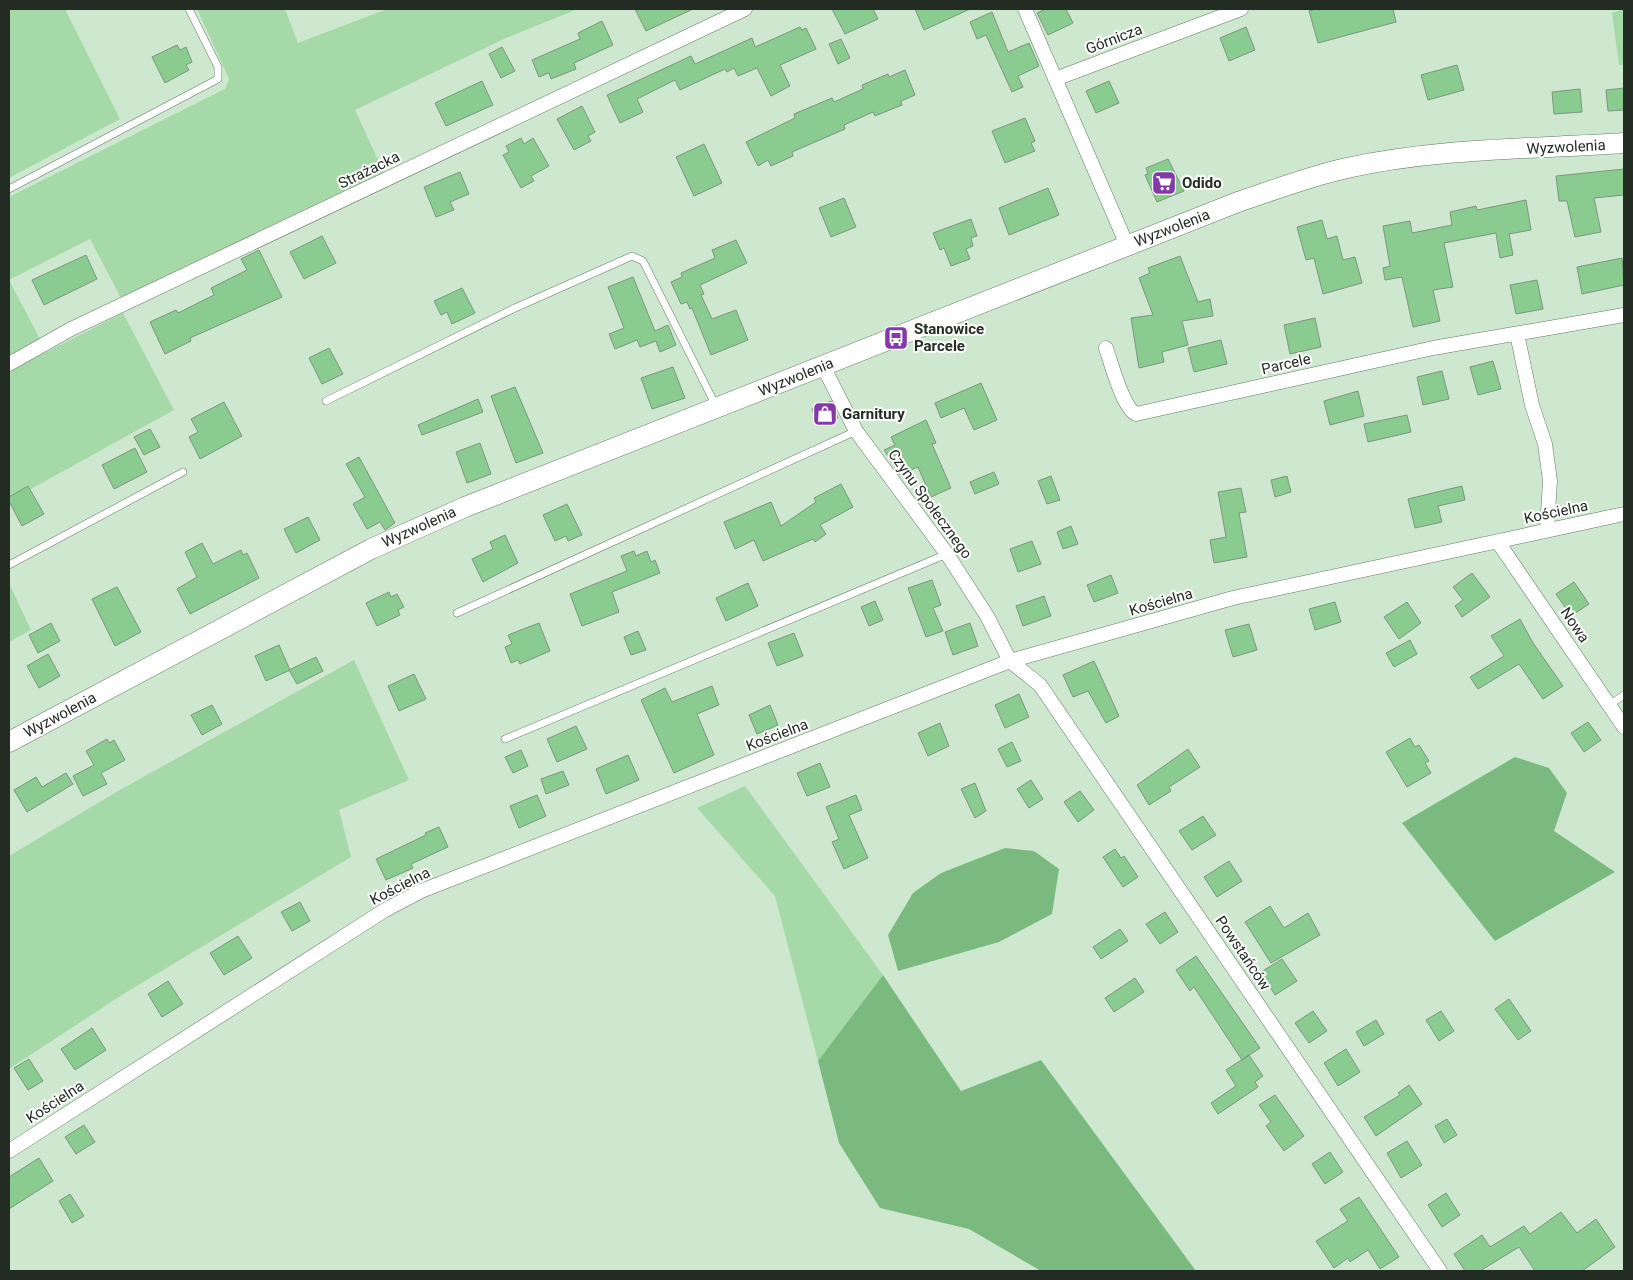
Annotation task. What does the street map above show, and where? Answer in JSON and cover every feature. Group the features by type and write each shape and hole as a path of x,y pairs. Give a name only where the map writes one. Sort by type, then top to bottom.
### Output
{"main road":[{"name":"Wyzwolenia","path":"9,742 371,549 465,507 1238,202 1346,168 1393,160 1455,153 1624,143"}],"street":[{"name":"Strażacka","path":"9,364 72,329 745,9"},
{"path":"1025,9 1128,245"},
{"name":"Górnicza","path":"1055,79 1241,9"},
{"name":"Parcele","path":"1106,348 1130,411 1136,414 1433,348 1624,315"},
{"path":"1517,334 1532,405 1545,444 1550,481 1547,530"},
{"name":"Czynu Społecznego","path":"823,366 856,431 947,554 987,616 1010,661"},
{"name":"Kościelna","path":"9,1151 385,910 421,891 1010,661 1233,598 1624,514"},
{"name":"Nowa","path":"1498,542 1624,727"},
{"name":"Powstańców","path":"1010,661 1040,686 1440,1271"}],"lane":[{"path":"9,189 218,79 218,67 189,9"},
{"path":"326,401 515,308 632,256 643,261 717,409"},
{"path":"457,613 856,431"},
{"path":"9,565 183,472"},
{"path":"505,739 947,554"},
{"path":"1609,705 1624,695"}],"green space":[{"path":"9,9 65,9 120,119 9,178"},
{"path":"197,9 285,9 298,43 387,9 578,9 506,38 355,110 384,173 121,298 90,239 9,280 9,197 225,89 229,79"},
{"path":"1624,9 1624,65 1619,65 1612,13"},
{"path":"9,280 40,339 9,356"},
{"path":"123,313 174,410 9,501 9,371"},
{"path":"9,583 31,630 9,642"},
{"path":"354,660 409,780 339,810 351,857 125,993 9,1069 9,856 118,791"},
{"path":"1515,757 1549,768 1567,793 1554,831 1615,872 1495,941 1402,823"},
{"path":"745,786 883,975 818,1061 775,896 697,808"},
{"path":"1005,848 1034,851 1059,869 1052,914 999,942 898,971 888,935 913,893 941,873"},
{"path":"883,975 961,1091 1041,1060 1196,1271 1041,1271 969,1229 880,1208 839,1143 818,1061"}],"building":[{"path":"635,9 693,9 646,31"},
{"path":"832,9 873,9 878,19 845,34"},
{"path":"915,9 970,9 924,30"},
{"path":"1046,9 1066,9 1073,23 1048,35 1037,13"},
{"path":"1317,9 1393,9 1396,22 1318,43 1309,11"},
{"path":"992,12 1008,52 1029,43 1039,66 1018,76 1023,87 1012,92 986,35 977,39 970,22"},
{"path":"602,21 613,45 574,63 576,69 551,79 549,73 539,77 532,60 580,39 578,33"},
{"path":"800,27 802,30 806,28 816,49 780,65 790,86 771,96 757,68 738,76 734,68 727,72 725,69 680,90 675,80 637,99 643,112 620,123 607,95 691,56 695,64 752,38 755,47"},
{"path":"1246,27 1255,50 1229,61 1220,38"},
{"path":"841,39 850,58 838,64 829,44"},
{"path":"177,45 180,50 186,47 192,62 186,65 189,70 165,83 152,57"},
{"path":"502,47 515,71 501,78 489,54"},
{"path":"1457,65 1464,90 1428,100 1421,75"},
{"path":"905,70 915,95 901,101 902,105 875,116 873,112 844,125 845,129 792,152 793,156 771,166 768,160 758,166 746,142 795,118 794,114 832,98 834,102 863,89 862,85 888,74 889,77"},
{"path":"482,81 493,105 446,126 435,103"},
{"path":"1109,81 1119,103 1096,113 1086,91"},
{"path":"1624,88 1624,110 1608,111 1606,90"},
{"path":"1580,89 1582,112 1554,114 1552,92"},
{"path":"582,106 595,132 588,136 591,141 574,150 557,119"},
{"path":"1025,118 1035,141 1031,143 1035,151 1005,163 992,131"},
{"path":"521,138 524,144 533,138 549,166 531,176 534,181 521,188 503,155 509,152 506,146"},
{"path":"704,144 722,183 694,196 676,157"},
{"name":"Odido","path":"1168,159 1184,191 1157,202 1145,175 1148,174 1146,168"},
{"path":"1624,169 1624,195 1594,198 1601,232 1575,237 1567,201 1559,201 1556,176"},
{"path":"460,172 469,194 450,202 454,210 436,217 424,187"},
{"path":"1048,188 1059,215 1009,235 999,208"},
{"path":"844,198 856,227 831,237 819,208"},
{"path":"1526,200 1531,230 1509,234 1513,255 1500,258 1496,233 1444,243 1453,287 1433,290 1440,321 1413,327 1402,277 1385,280 1383,268 1390,266 1383,226 1410,221 1412,233 1452,225 1450,212 1476,206 1477,210"},
{"path":"971,219 977,236 971,238 973,246 966,249 970,259 951,266 944,248 940,250 933,233"},
{"path":"1322,220 1327,239 1337,236 1343,260 1355,257 1362,283 1323,294 1314,258 1306,260 1297,227"},
{"path":"322,236 336,263 304,279 290,252"},
{"path":"736,240 747,263 700,285 704,294 701,295 712,319 736,310 748,340 711,355 692,308 690,309 687,302 681,304 671,282 682,277 681,273 715,258 712,250"},
{"path":"259,250 282,297 190,338 191,341 165,354 150,322 176,310 178,313 214,295 211,288 247,270 241,259"},
{"path":"86,255 97,279 44,305 32,280"},
{"path":"1180,256 1198,302 1210,299 1213,316 1182,321 1188,345 1162,352 1164,362 1139,368 1131,318 1153,315 1139,278 1150,273 1148,268"},
{"path":"1622,258 1624,285 1582,294 1577,267"},
{"path":"633,277 655,331 668,325 676,345 660,352 656,341 640,347 637,340 615,349 609,334 624,328 608,287"},
{"path":"1537,280 1543,309 1516,314 1510,285"},
{"path":"462,288 475,313 452,324 447,312 441,315 434,301"},
{"path":"1315,318 1321,347 1290,354 1284,325"},
{"path":"1221,340 1227,364 1194,372 1188,348"},
{"path":"329,348 343,374 322,384 309,358"},
{"path":"1493,361 1501,389 1478,395 1470,367"},
{"path":"673,367 685,398 652,409 641,378"},
{"path":"1442,371 1449,399 1423,405 1417,377"},
{"path":"981,383 997,420 974,430 964,408 941,418 935,403"},
{"path":"515,387 543,453 516,463 491,396"},
{"path":"1358,391 1364,416 1330,425 1324,401"},
{"path":"478,399 483,412 422,435 418,425"},
{"name":"Garnitury","path":"831,401 838,418 818,426 812,409"},
{"path":"224,402 242,436 200,459 189,437 198,432 191,419"},
{"path":"1407,415 1411,432 1368,442 1364,424"},
{"path":"926,420 936,443 932,444 951,488 931,497 918,467 900,475 884,450 895,445 891,437"},
{"path":"150,429 160,447 144,455 134,437"},
{"path":"480,443 491,474 467,483 456,452"},
{"path":"135,448 147,472 114,489 102,465"},
{"path":"359,457 395,523 385,530 380,522 367,529 353,504 365,497 346,464"},
{"path":"994,472 999,484 975,494 970,482"},
{"path":"1051,476 1060,500 1047,504 1038,481"},
{"path":"1287,476 1291,492 1275,497 1271,480"},
{"path":"841,484 853,507 820,525 826,534 815,542 813,539 763,561 754,540 735,549 724,522 771,502 781,526 816,502 814,498"},
{"path":"28,486 44,514 22,526 9,501 9,497"},
{"path":"1462,486 1465,500 1438,506 1442,522 1415,528 1408,499"},
{"path":"1241,488 1246,512 1239,513 1247,557 1214,563 1210,540 1226,537 1218,492"},
{"path":"567,504 582,535 568,541 566,536 555,541 543,515"},
{"path":"308,517 320,540 296,553 284,529"},
{"path":"1071,526 1078,544 1063,549 1057,532"},
{"path":"505,535 518,563 483,582 472,559 493,549 490,542"},
{"path":"1032,541 1041,564 1018,572 1010,549"},
{"path":"202,543 213,564 241,550 243,555 247,553 259,578 190,614 177,589 197,577 185,552"},
{"path":"634,551 636,556 647,551 651,562 655,560 660,573 612,592 619,612 582,626 570,594 627,571 621,556"},
{"path":"1472,573 1490,597 1462,617 1455,606 1463,600 1453,587"},
{"path":"1111,575 1118,593 1094,602 1087,585"},
{"path":"932,580 941,605 933,608 943,631 926,637 908,588"},
{"path":"1574,582 1589,604 1571,616 1556,594"},
{"path":"748,583 758,606 726,621 716,598"},
{"path":"117,587 141,632 115,646 92,599"},
{"path":"389,592 391,597 397,594 404,607 398,610 400,615 377,626 366,603"},
{"path":"1044,596 1051,616 1023,626 1016,606"},
{"path":"875,601 883,620 869,626 861,607"},
{"path":"1335,602 1341,622 1315,630 1309,609"},
{"path":"1407,602 1421,623 1399,639 1384,617"},
{"path":"1520,619 1533,643 1563,686 1543,699 1519,664 1478,689 1470,677 1504,656 1491,636"},
{"path":"51,623 60,641 38,653 29,635"},
{"path":"539,623 550,651 520,664 518,660 511,663 505,647 512,644 508,635"},
{"path":"970,623 978,646 953,655 945,632"},
{"path":"1249,624 1257,650 1233,657 1225,630"},
{"path":"638,631 646,650 631,655 624,637"},
{"path":"794,633 803,656 777,666 768,643"},
{"path":"1410,640 1417,654 1394,667 1386,653"},
{"path":"279,645 290,670 266,681 255,656"},
{"path":"48,654 60,676 39,688 27,666"},
{"path":"316,657 323,671 297,684 289,670"},
{"path":"1094,661 1119,716 1106,723 1088,691 1073,697 1063,675"},
{"path":"414,674 426,699 399,711 388,686"},
{"path":"712,686 719,705 697,714 714,755 674,773 641,700 665,688 672,702"},
{"path":"1019,694 1029,717 1005,728 995,705"},
{"path":"212,705 222,724 202,735 191,715"},
{"path":"770,705 778,725 757,734 749,715"},
{"path":"1588,722 1601,740 1584,752 1571,733"},
{"path":"940,723 949,746 928,756 918,733"},
{"path":"576,726 587,749 557,762 547,739"},
{"path":"1410,738 1415,747 1419,745 1429,761 1425,763 1431,773 1407,787 1386,752"},
{"path":"107,739 109,743 114,740 125,760 101,773 107,784 83,796 73,776 94,765 86,751"},
{"path":"1012,742 1021,761 1007,767 998,749"},
{"path":"1188,749 1200,767 1169,787 1171,791 1149,805 1137,785"},
{"path":"521,750 528,766 513,773 505,757"},
{"path":"628,755 639,780 606,794 596,769"},
{"path":"820,763 830,787 807,796 797,773"},
{"path":"563,771 569,785 546,794 541,779"},
{"path":"66,773 73,784 27,812 14,790 36,777 42,787"},
{"path":"1031,780 1043,799 1029,808 1017,789"},
{"path":"975,783 986,811 975,818 961,789"},
{"path":"1080,791 1094,810 1078,822 1064,802"},
{"path":"537,795 546,816 519,828 510,806"},
{"path":"856,795 862,810 849,815 868,858 844,869 832,842 839,839 826,807"},
{"path":"1203,816 1216,835 1192,850 1179,831"},
{"path":"439,827 448,847 411,864 413,868 386,880 376,859"},
{"path":"1115,849 1121,858 1124,856 1138,877 1123,887 1103,857"},
{"path":"1229,861 1242,881 1217,897 1204,877"},
{"path":"300,902 310,921 292,931 281,912"},
{"path":"1270,906 1284,928 1308,913 1320,935 1271,963 1245,922"},
{"path":"1165,912 1178,932 1160,944 1146,924"},
{"path":"1120,929 1128,941 1101,959 1093,947"},
{"path":"238,936 252,958 224,975 210,953"},
{"path":"1196,956 1260,1048 1242,1060 1194,987 1190,991 1176,970"},
{"path":"1282,959 1297,981 1275,995 1261,972"},
{"path":"1135,978 1144,992 1114,1012 1105,998"},
{"path":"168,981 183,1004 162,1017 148,994"},
{"path":"1509,999 1531,1031 1518,1040 1495,1009"},
{"path":"1313,1011 1327,1031 1309,1043 1295,1023"},
{"path":"1441,1011 1454,1031 1439,1041 1426,1020"},
{"path":"1376,1020 1384,1034 1364,1046 1356,1032"},
{"path":"92,1028 106,1050 75,1070 61,1049"},
{"path":"1346,1049 1360,1072 1338,1086 1324,1063"},
{"path":"1249,1055 1263,1076 1255,1082 1258,1087 1218,1114 1211,1103 1236,1086 1226,1070"},
{"path":"29,1059 43,1081 28,1090 14,1068"},
{"path":"1409,1085 1422,1104 1376,1136 1364,1117 1400,1095 1398,1093"},
{"path":"1275,1095 1304,1136 1284,1151 1266,1126 1271,1122 1259,1105"},
{"path":"1447,1119 1457,1135 1444,1143 1435,1126"},
{"path":"84,1125 95,1142 76,1154 65,1137"},
{"path":"1407,1141 1422,1165 1401,1178 1387,1153"},
{"path":"1330,1152 1343,1172 1325,1184 1312,1164"},
{"path":"39,1158 53,1181 9,1209 9,1177"},
{"path":"1446,1193 1460,1215 1442,1227 1428,1205"},
{"path":"70,1194 84,1216 72,1223 59,1201"},
{"path":"1359,1197 1399,1257 1380,1269 1368,1250 1350,1262 1348,1258 1334,1268 1316,1241 1348,1221 1340,1209"},
{"path":"1561,1212 1577,1233 1596,1219 1615,1247 1582,1271 1535,1271 1519,1247 1480,1271 1465,1271 1454,1254 1482,1235 1490,1247 1524,1226 1530,1234"}],"place":[{"name":"Odido","path":"1164,183"},
{"name":"Stanowice Parcele","path":"896,338"},
{"name":"Garnitury","path":"825,414"}]}
